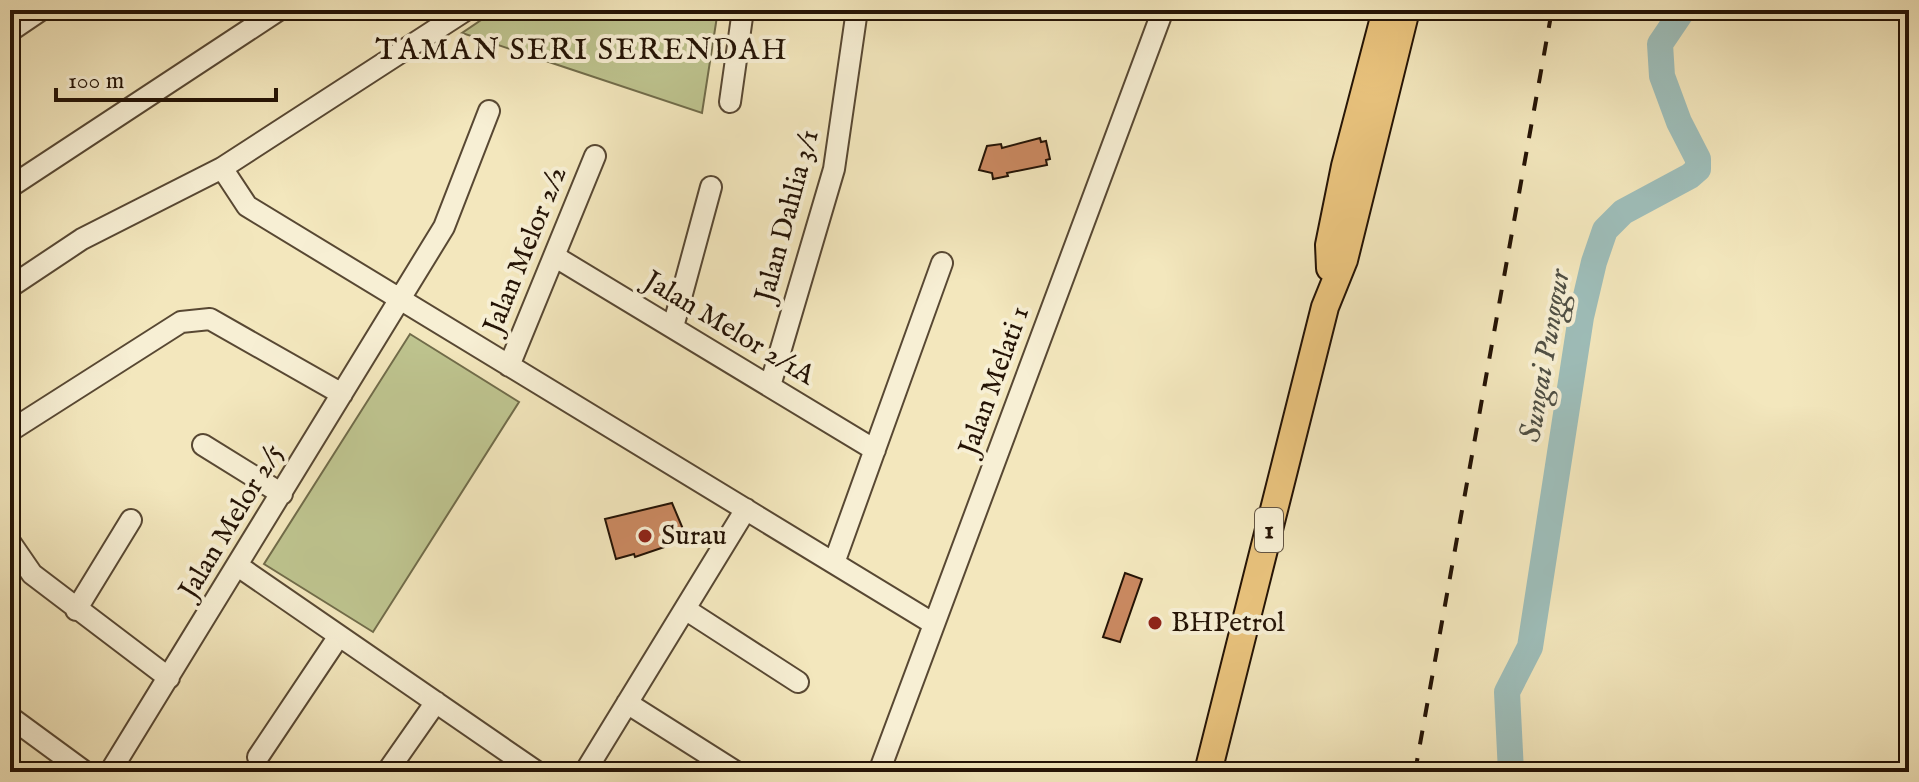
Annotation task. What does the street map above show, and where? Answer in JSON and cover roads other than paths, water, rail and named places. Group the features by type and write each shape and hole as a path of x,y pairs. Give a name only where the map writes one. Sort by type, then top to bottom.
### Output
{"main road":[{"name":"1","path":"1330,288 1329,245 1345,166 1386,10"},
{"name":"1","path":"1208,772 1330,288 1344,260 1406,10"}],"street":[{"path":"10,31 41,10"},
{"path":"10,187 279,10"},
{"path":"10,287 82,239 222,168 466,10"},
{"path":"730,102 743,10"},
{"name":"Jalan Dahlia 3/1","path":"770,386 834,169 857,10"},
{"name":"Jalan Melati 1","path":"879,772 1163,10"},
{"name":"Jalan Melor 2/5","path":"110,772 444,227 489,111"},
{"name":"Jalan Melor 2/2","path":"509,366 595,156"},
{"path":"222,168 247,206 934,624"},
{"path":"673,327 711,187"},
{"name":"Jalan Melor 2/1A","path":"554,256 875,450"},
{"path":"834,563 942,263"},
{"path":"10,431 181,322 195,320 210,319 342,394"},
{"path":"203,445 282,494"},
{"path":"585,772 746,509"},
{"path":"76,610 131,520"},
{"path":"10,542 32,574 169,678"},
{"path":"238,566 534,771"},
{"path":"685,609 798,682"},
{"path":"258,757 339,636"},
{"path":"387,772 436,702"},
{"path":"627,703 736,772"},
{"path":"10,717 85,772"}],"waterway":[{"name":"Sungai Punggur","path":"1511,772 1507,692 1530,647 1581,317 1594,262 1605,230 1623,212 1698,169 1698,159 1679,122 1662,76 1660,44 1683,10"}],"railway":[{"path":"1415,772 1552,10"}],"place":[{"name":"Surau","path":"645,536"},
{"name":"BHPetrol","path":"1155,623"}],"district":[{"name":"TAMAN SERI SERENDAH","path":"582,51"}]}
